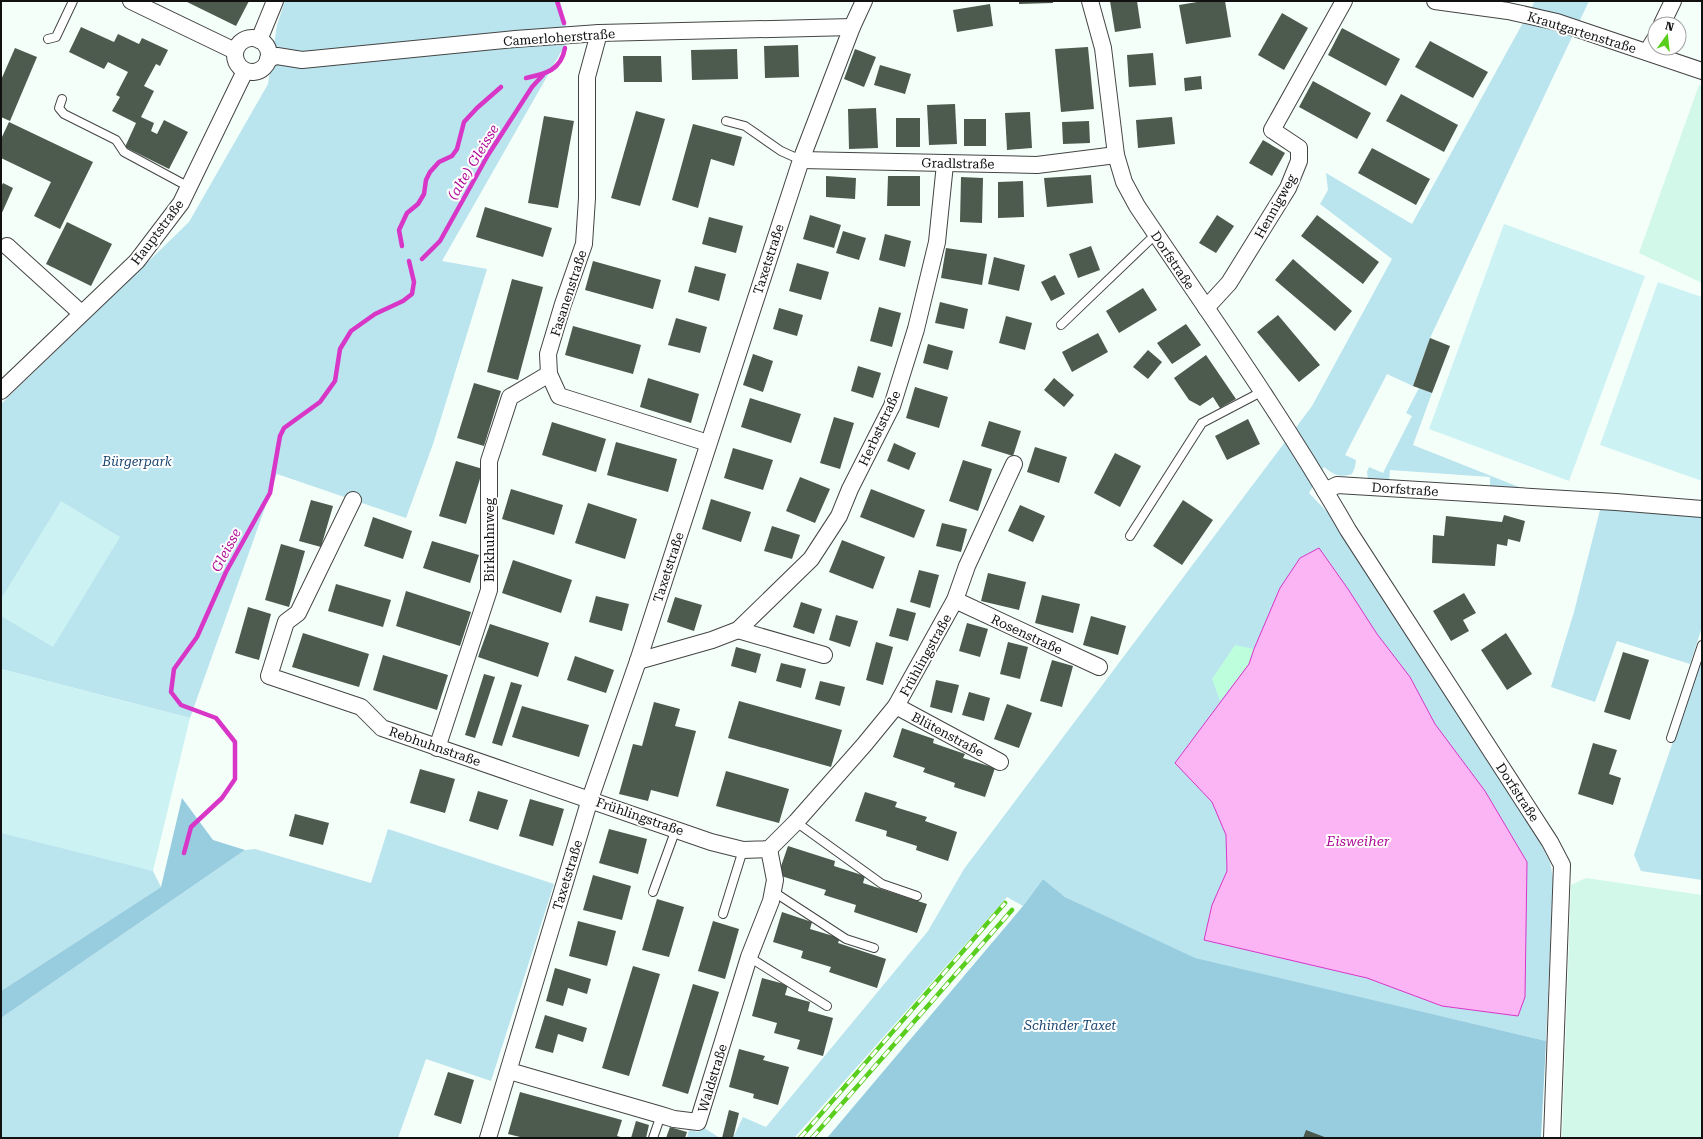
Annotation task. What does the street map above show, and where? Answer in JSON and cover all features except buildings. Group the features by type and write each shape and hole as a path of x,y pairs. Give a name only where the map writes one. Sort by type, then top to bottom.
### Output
{"street":[{"path":"131,1 209,40 235,51"},
{"path":"259,40 276,1"},
{"name":"Taxetstraße","path":"488,1138 590,799 638,661 801,160 852,27 864,1"},
{"name":"Dorfstraße","path":"1090,1 1103,48 1116,155 1128,188 1137,206 1263,391 1348,530 1550,842 1562,865 1552,1138"},
{"name":"Hennigweg","path":"1206,308 1229,283 1288,188 1299,161 1299,148 1272,130 1344,1"},
{"name":"Krautgartenstraße","path":"1435,1 1509,6 1557,22 1647,45"},
{"path":"1666,16 1673,1"},
{"name":"Camerloherstraße","path":"268,60 277,56 302,60 515,39 599,33 852,27"},
{"name":"Fasanenstraße","path":"599,33 587,77 587,198 584,244 563,304 548,354 549,374 559,396 708,443"},
{"path":"247,39 259,40 266,46 269,55 266,65 257,72 245,71 238,65 235,51 238,46 247,39"},
{"name":"Krautgartenstraße","path":"1671,56 1702,72"},
{"name":"Hauptstraße","path":"1,391 137,261 181,203 245,71"},
{"name":"Gradlstraße","path":"801,160 945,164 1036,164 1116,155"},
{"name":"Herbststraße","path":"638,661 712,640 738,630 811,558 839,516 850,489 892,406 916,329 937,242 945,164"},
{"path":"7,246 81,314"},
{"name":"Birkhuhnweg","path":"437,748 489,590 489,461 510,397 549,374"},
{"name":"Frühlingstraße","path":"590,799 711,842 743,850 769,849 796,822 860,750 896,706 955,600 967,566 1014,464"},
{"name":"Dorfstraße","path":"1325,491 1337,485 1702,509"},
{"name":"Rebhuhnstraße","path":"353,500 298,613 286,622 269,676 361,707 382,728 590,799"},
{"name":"Rosenstraße","path":"955,600 1099,667"},
{"path":"738,630 824,655"},
{"name":"Blütenstraße","path":"896,706 1000,762"},
{"name":"Waldstraße","path":"509,1071 674,1119 698,1122 749,957 772,894 775,880 769,849"}],"lane":[{"path":"48,39 56,37 73,1"},
{"path":"62,99 59,108 64,114 116,140 124,152 189,187"},
{"path":"726,122 745,126 781,151 801,160"},
{"path":"1061,325 1156,234"},
{"path":"1130,536 1202,423 1263,391"},
{"path":"1671,738 1702,645"},
{"path":"796,822 882,884 917,896"},
{"path":"653,892 676,829"},
{"path":"723,914 743,850"},
{"path":"772,894 780,896 846,939 874,948"},
{"path":"749,957 827,1006"},
{"path":"653,1138 661,1115"}],"shaded area":[{"path":"1699,85 1702,86 1702,283 1639,253"},
{"path":"1504,224 1645,276 1569,481 1429,429"},
{"path":"1658,282 1702,297 1702,481 1600,445"},
{"path":"61,501 120,537 53,647 1,616 1,599"},
{"path":"1,669 190,718 153,871 1,833"},
{"path":"1586,878 1702,895 1702,1138 1562,1138 1571,885"}],"green space":[{"name":"Bürgerpark","path":"285,1 560,1 569,38 442,261 487,269 433,444 406,518 277,474 190,718 1,669 1,404 189,222 268,84 277,25"},
{"path":"1535,1 1589,1 1430,338 1413,386 1387,374 1345,455 1356,460 1352,474 1344,476 1337,475 1324,467 1309,493 1331,516 1501,777 1550,862 1553,878 1546,1041 1195,959 1065,897 1043,879 1023,906 1007,897 794,1138 733,1138 743,1117 766,1127 928,931 964,869 1312,406 1392,259 1320,204 1328,190 1326,173 1412,224"},
{"path":"1419,388 1432,393 1413,445 1532,492 1490,491 1490,477 1390,470 1389,483 1368,479 1367,472 1369,467 1383,473 1412,416 1406,413"},
{"path":"1601,506 1702,517 1702,627 1690,664 1617,641 1595,702 1551,687 1574,612"},
{"path":"1702,657 1702,880 1641,871 1634,855"},
{"path":"182,798 213,840 245,850 1,1018 1,991 161,887"},
{"path":"1,823 153,871 161,887 1,991"},
{"path":"388,829 554,884 491,1081 426,1059 398,1138 1,1138 1,1018 245,850 255,849 371,883"},
{"name":"Schinder Taxet","path":"1043,879 1065,897 1195,958 1546,1041 1541,1138 827,1138 1023,906"},
{"path":"701,1126 720,1138 687,1138 689,1130 698,1132"}],"sand":[{"path":"1235,645 1254,649 1249,664 1220,701 1212,679"}],"water":[{"name":"Eisweiher","path":"1319,548 1377,634 1410,677 1435,724 1485,791 1527,862 1525,997 1518,1016 1442,1006 1367,978 1204,940 1212,905 1227,871 1226,835 1212,802 1175,763 1249,664 1280,588 1300,558"}],"waterway":[{"name":"Gleisse","path":"557,1 564,23"},
{"name":"Gleisse","path":"526,78 540,75 552,70 560,61 565,48"},
{"name":"(alte) Gleisse","path":"422,259 440,241 488,155 532,87 543,75"},
{"name":"Gleisse","path":"402,246 399,230 407,213 418,204 424,194 426,180 430,172 439,162 452,156 457,149 464,122 477,108 501,87"},
{"name":"Gleisse","path":"184,853 191,827 222,798 235,779 235,742 216,718 181,705 171,692 174,669 197,637 226,572 270,493 280,436 284,428 320,402 335,381 340,349 351,331 375,314 403,301 412,294 414,282 409,261"}],"railway":[{"path":"800,1138 1005,903"},
{"path":"812,1138 1012,910"}]}
